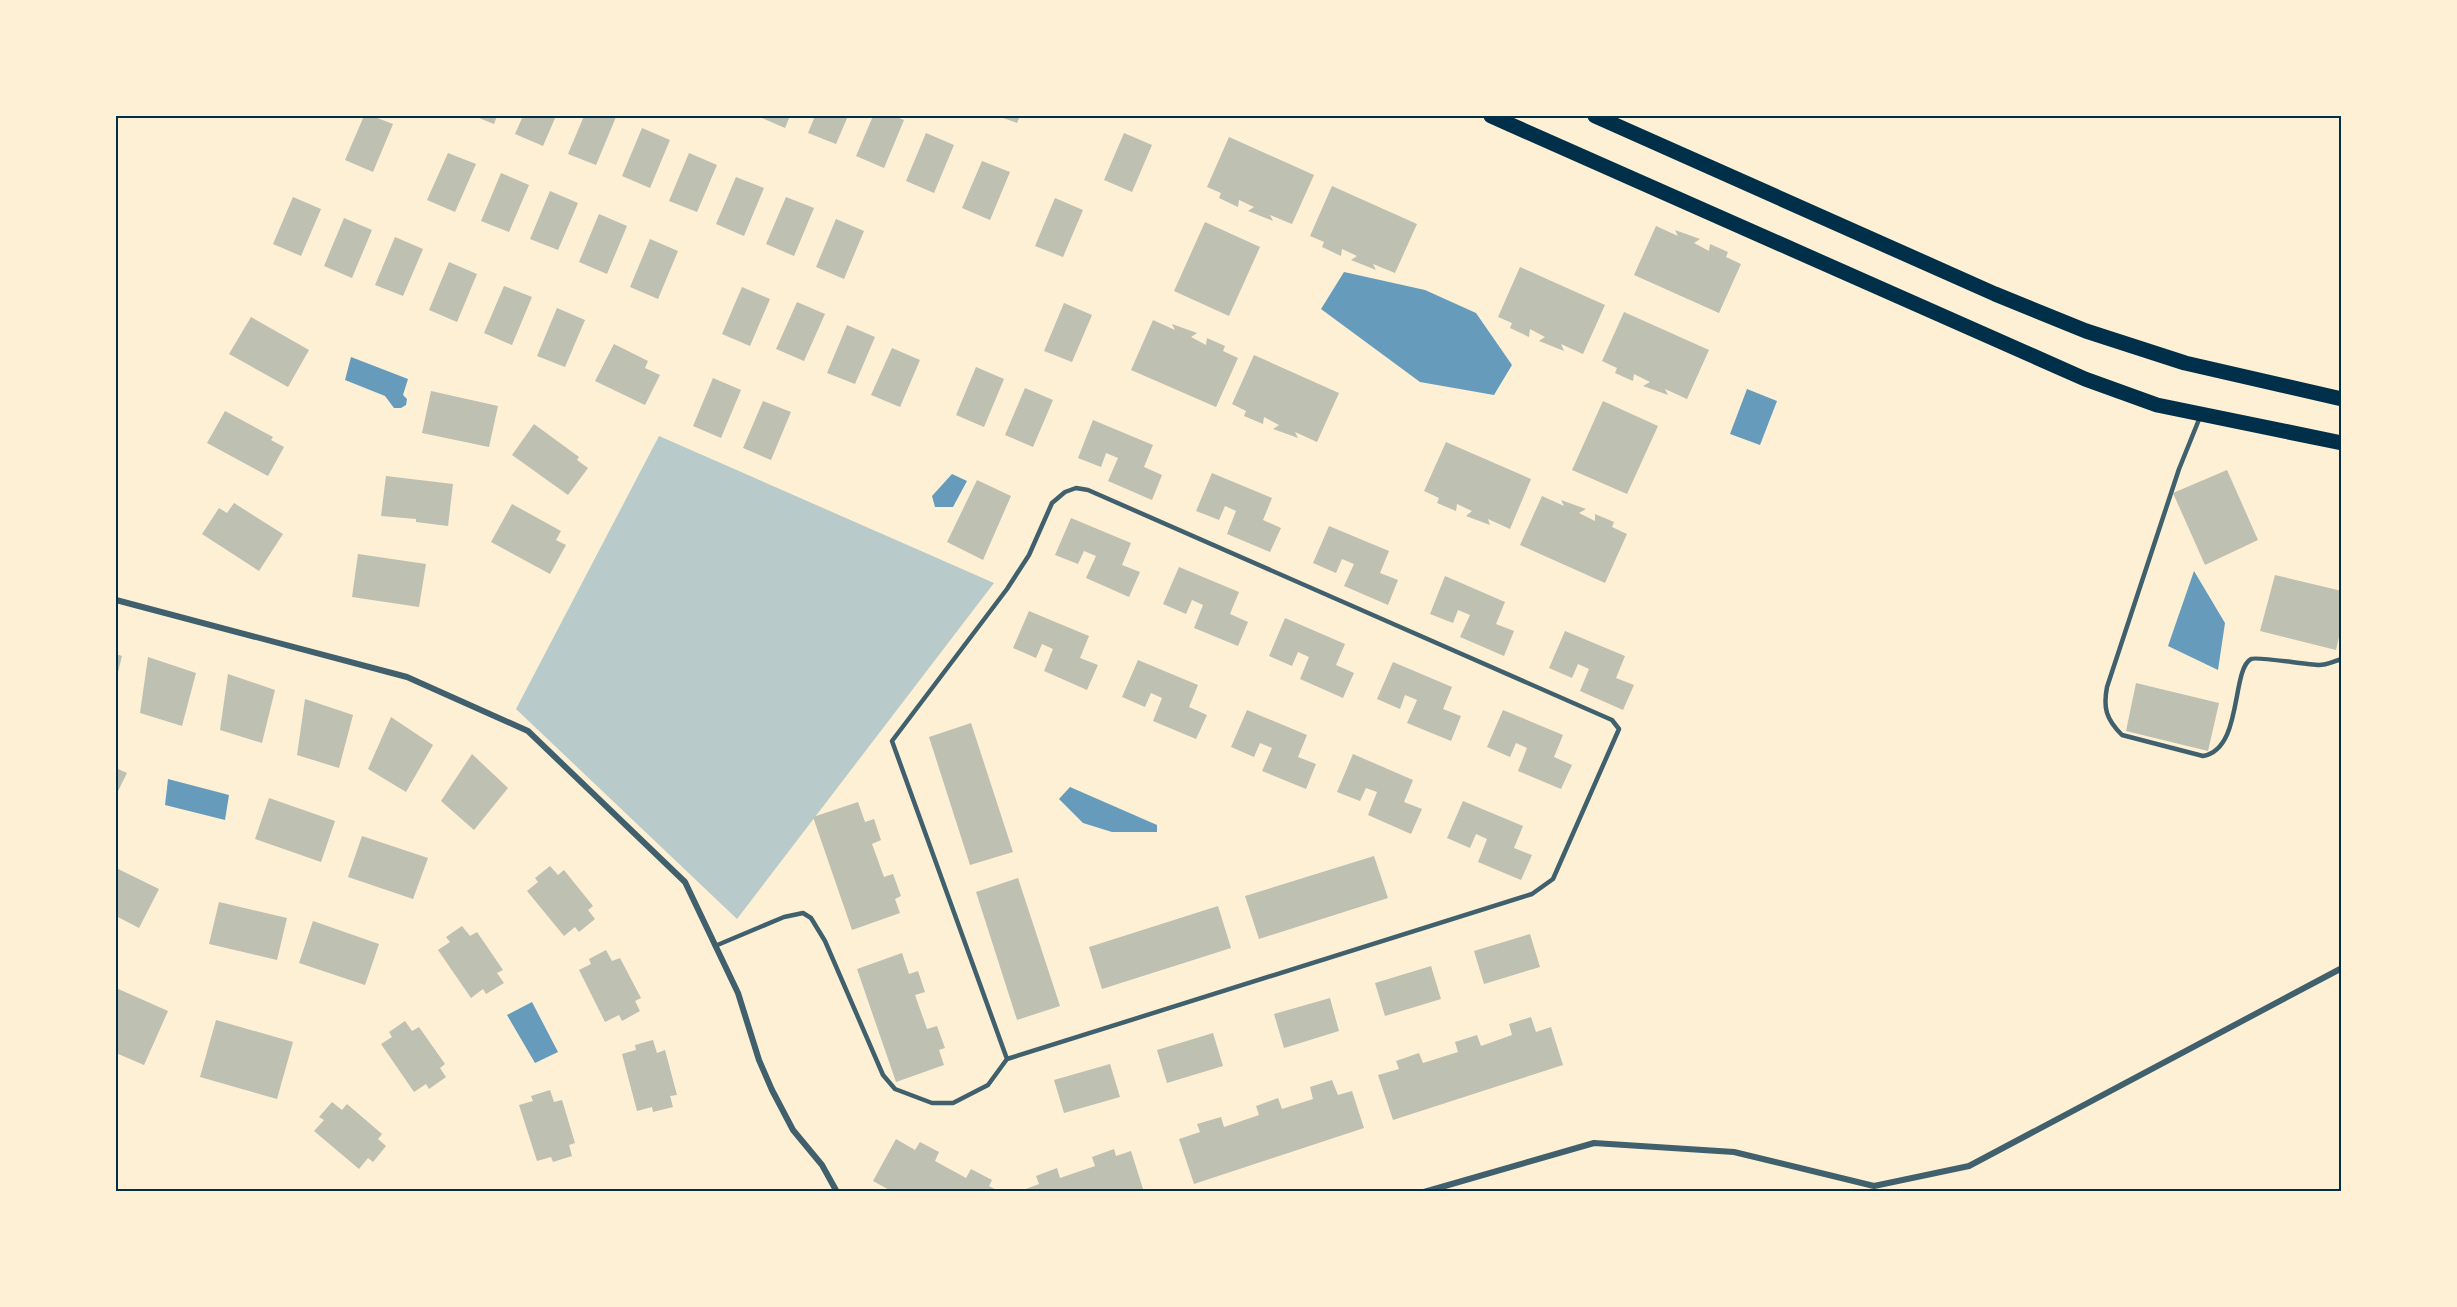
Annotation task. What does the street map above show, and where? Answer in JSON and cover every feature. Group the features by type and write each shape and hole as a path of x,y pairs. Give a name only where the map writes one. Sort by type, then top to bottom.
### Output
{"main road":[{"path":"1491,116 2085,379 2157,405 2342,443"},
{"path":"1595,116 1995,294 2086,331 2135,349 2185,363 2342,399"}],"street":[{"path":"116,600 407,678 528,732 685,882 738,993 759,1060 772,1090 793,1130 822,1165 837,1191"},
{"path":"1424,1191 1594,1143 1734,1152 1874,1186 1969,1166 2342,968"}],"lane":[{"path":"2201,414 2107,687 2104,704 2112,725 2122,735 2203,756 2213,754 2225,740 2235,711 2245,665 2251,659 2258,656 2292,663 2322,665 2342,659"},
{"path":"715,946 784,917 803,913 811,918 825,941 883,1075 896,1089 933,1104 953,1103 988,1085 1007,1059 1532,894 1553,879 1619,729 1612,720 1088,490 1076,488 1065,492 1052,503 1029,555 1007,589 892,741 1007,1059"}],"shaded area":[{"path":"659,436 994,583 737,919 516,709"}],"water":[{"path":"1344,272 1425,290 1476,313 1512,365 1494,395 1420,382 1321,309"},
{"path":"351,357 408,379 403,395 407,399 406,405 394,408 385,396 345,380"},
{"path":"1747,389 1777,401 1760,445 1730,434"},
{"path":"952,474 967,481 953,507 935,507 932,496"},
{"path":"2194,571 2225,623 2218,670 2168,646"},
{"path":"168,779 229,795 225,820 165,805"},
{"path":"1070,787 1157,825 1157,832 1112,832 1083,823 1059,799"},
{"path":"532,1002 558,1052 535,1063 507,1015"}],"building":[{"path":"364,116 372,116 393,124 373,172 345,160"},
{"path":"474,116 497,116 494,124"},
{"path":"523,116 556,116 543,146 515,134"},
{"path":"584,116 616,117 596,165 568,154"},
{"path":"763,116 790,116 785,128 762,118"},
{"path":"815,116 848,116 836,144 808,133"},
{"path":"873,116 894,116 904,120 884,168 856,156"},
{"path":"998,116 1020,116 1017,123"},
{"path":"642,128 670,140 650,188 622,176"},
{"path":"926,133 954,145 934,193 906,181"},
{"path":"1124,133 1152,145 1132,192 1104,180"},
{"path":"1229,137 1314,175 1292,224 1270,215 1273,221 1248,211 1254,207 1239,200 1238,207 1219,198 1221,193 1207,187"},
{"path":"448,153 476,164 455,212 427,200"},
{"path":"689,153 717,165 697,212 669,201"},
{"path":"982,161 1010,172 990,220 962,208"},
{"path":"501,173 529,185 509,232 481,221"},
{"path":"736,177 764,188 744,236 716,224"},
{"path":"1332,186 1417,224 1395,273 1373,264 1376,270 1351,260 1357,256 1342,249 1341,256 1322,247 1324,242 1310,236"},
{"path":"550,191 578,203 558,250 530,239"},
{"path":"293,197 321,209 301,256 273,244"},
{"path":"786,197 814,208 794,256 766,244"},
{"path":"1055,198 1083,210 1063,257 1035,246"},
{"path":"599,214 627,226 607,274 579,262"},
{"path":"344,218 372,230 352,278 324,266"},
{"path":"836,219 864,231 844,279 816,267"},
{"path":"1205,222 1260,247 1229,316 1174,291"},
{"path":"1656,226 1678,236 1675,230 1700,239 1694,243 1709,251 1710,244 1728,252 1726,257 1741,264 1719,313 1634,275"},
{"path":"395,237 423,249 403,296 375,285"},
{"path":"650,239 678,251 658,299 630,287"},
{"path":"449,262 477,274 457,322 429,310"},
{"path":"1520,267 1605,305 1583,354 1561,344 1564,351 1539,341 1545,337 1530,329 1529,337 1510,328 1512,323 1498,317"},
{"path":"504,286 532,297 512,345 484,333"},
{"path":"742,287 770,299 750,346 722,334"},
{"path":"797,302 825,314 804,361 776,349"},
{"path":"1064,303 1092,315 1072,362 1044,351"},
{"path":"557,308 585,320 565,367 537,356"},
{"path":"1624,312 1709,350 1687,399 1665,389 1668,395 1643,386 1650,382 1634,374 1633,381 1615,373 1617,368 1602,361"},
{"path":"251,317 309,350 288,387 229,354"},
{"path":"1153,320 1175,330 1172,324 1197,333 1191,337 1206,345 1207,338 1225,346 1223,351 1238,358 1216,407 1131,370"},
{"path":"847,325 875,337 855,384 827,373"},
{"path":"614,344 648,361 645,368 660,375 645,405 595,381"},
{"path":"892,348 920,360 900,407 871,395"},
{"path":"1254,355 1339,393 1317,442 1295,432 1298,438 1273,429 1279,425 1264,417 1263,424 1244,416 1246,411 1232,404"},
{"path":"976,367 1004,379 984,427 956,415"},
{"path":"713,378 741,390 721,438 693,426"},
{"path":"1025,388 1053,400 1033,447 1005,435"},
{"path":"431,391 498,406 489,447 422,433"},
{"path":"763,401 791,412 771,460 743,448"},
{"path":"1603,401 1658,426 1627,494 1572,470"},
{"path":"225,411 273,437 271,440 284,447 268,476 207,443"},
{"path":"1093,420 1153,445 1144,467 1162,475 1152,500 1108,481 1118,458 1106,453 1101,467 1078,458"},
{"path":"534,424 579,457 577,460 588,468 568,495 512,455"},
{"path":"1446,442 1531,479 1510,529 1488,519 1490,525 1466,516 1472,511 1457,504 1456,511 1437,503 1439,498 1424,491"},
{"path":"2227,470 2258,540 2205,565 2173,493"},
{"path":"1212,473 1272,498 1263,520 1281,528 1270,552 1227,534 1236,511 1225,506 1219,520 1196,511"},
{"path":"386,476 453,484 448,526 416,522 416,519 381,516"},
{"path":"977,480 1011,496 983,560 947,542"},
{"path":"1542,496 1564,506 1561,500 1586,509 1579,513 1595,521 1595,514 1614,522 1612,527 1627,534 1605,583 1520,545"},
{"path":"234,503 283,534 259,571 202,534 219,508 227,513"},
{"path":"512,504 561,531 556,540 566,545 550,574 491,542"},
{"path":"1071,518 1131,543 1122,565 1140,572 1129,597 1086,578 1096,556 1084,551 1078,564 1055,555"},
{"path":"1329,526 1389,551 1380,573 1398,580 1388,605 1344,586 1354,564 1342,559 1336,573 1313,563"},
{"path":"358,554 426,564 419,607 352,597"},
{"path":"1179,567 1239,592 1230,614 1248,622 1238,646 1194,628 1203,605 1192,600 1186,614 1163,604"},
{"path":"2275,575 2342,591 2342,624 2336,650 2260,631"},
{"path":"1445,576 1505,602 1496,624 1514,631 1504,656 1460,637 1470,615 1458,610 1453,623 1430,614"},
{"path":"1029,611 1089,636 1080,658 1098,665 1087,690 1044,671 1053,649 1042,644 1036,658 1013,648"},
{"path":"1285,618 1345,644 1336,665 1354,673 1343,698 1300,679 1309,657 1298,652 1292,666 1269,656"},
{"path":"1565,631 1625,656 1616,678 1634,685 1623,710 1580,691 1589,669 1578,664 1572,678 1549,668"},
{"path":"116,654 122,656 116,680"},
{"path":"148,657 196,673 182,726 140,713"},
{"path":"1138,660 1198,685 1189,707 1207,715 1196,739 1153,721 1162,698 1151,693 1145,707 1122,697"},
{"path":"1393,662 1452,687 1443,709 1461,716 1451,741 1407,723 1417,700 1405,695 1400,709 1377,699"},
{"path":"228,674 275,690 262,743 220,730"},
{"path":"2136,683 2219,703 2208,751 2126,731"},
{"path":"305,699 353,715 339,768 297,755"},
{"path":"1247,710 1307,735 1298,757 1316,764 1306,789 1262,771 1272,748 1260,743 1254,757 1231,747"},
{"path":"1503,710 1563,735 1554,757 1572,765 1561,789 1518,771 1527,748 1516,743 1510,757 1487,747"},
{"path":"391,717 433,745 406,792 368,769"},
{"path":"971,723 1013,852 970,865 929,737"},
{"path":"472,754 508,788 474,830 441,801"},
{"path":"1353,754 1413,780 1404,802 1422,809 1411,834 1368,815 1377,792 1366,788 1360,801 1337,792"},
{"path":"116,768 127,773 116,795"},
{"path":"269,798 335,821 321,862 255,839"},
{"path":"1463,801 1523,826 1514,848 1532,855 1521,880 1478,862 1487,839 1476,834 1470,848 1447,838"},
{"path":"858,802 865,822 874,819 881,840 872,844 884,877 893,874 901,896 895,899 900,913 852,930 813,817"},
{"path":"362,836 428,858 413,899 348,877"},
{"path":"1374,856 1388,898 1259,939 1245,896"},
{"path":"550,866 558,875 564,870 593,906 588,910 595,919 579,932 575,927 564,936 527,891 538,882 535,878"},
{"path":"116,868 159,889 139,928 116,916"},
{"path":"1018,878 1060,1006 1017,1020 976,892"},
{"path":"219,902 287,918 277,960 209,944"},
{"path":"1218,906 1231,948 1102,989 1089,947"},
{"path":"313,921 379,944 365,985 299,963"},
{"path":"462,926 470,936 477,932 503,970 497,973 504,983 486,994 483,989 471,998 438,950 450,942 446,937"},
{"path":"1530,934 1540,967 1484,984 1474,951"},
{"path":"606,950 612,961 620,958 641,998 635,1001 640,1011 622,1021 619,1015 605,1022 579,970 591,964 589,959"},
{"path":"902,953 909,974 918,971 925,992 915,995 927,1029 937,1026 945,1048 939,1050 944,1065 896,1082 857,969"},
{"path":"1431,966 1441,999 1385,1016 1375,983"},
{"path":"116,988 168,1011 144,1065 116,1053"},
{"path":"1330,998 1339,1031 1284,1048 1274,1014"},
{"path":"1531,1017 1536,1032 1551,1027 1563,1065 1393,1120 1378,1075 1399,1069 1396,1061 1419,1053 1423,1063 1458,1052 1455,1042 1477,1035 1481,1046 1512,1035 1509,1024"},
{"path":"216,1020 293,1042 277,1099 200,1077"},
{"path":"405,1021 412,1031 419,1027 445,1064 440,1068 446,1077 429,1089 426,1084 414,1092 381,1044 392,1037 389,1032"},
{"path":"1213,1033 1223,1066 1167,1083 1157,1050"},
{"path":"653,1040 657,1053 665,1050 677,1095 670,1096 673,1107 653,1112 652,1107 637,1111 622,1054 636,1050 635,1045"},
{"path":"1110,1064 1120,1097 1064,1113 1054,1080"},
{"path":"1332,1080 1338,1095 1352,1091 1364,1128 1194,1184 1179,1139 1200,1132 1197,1124 1221,1117 1224,1127 1259,1115 1256,1106 1278,1098 1282,1109 1313,1099 1310,1087"},
{"path":"550,1090 554,1102 562,1100 575,1143 569,1145 572,1156 553,1162 551,1157 537,1161 519,1105 533,1101 531,1096"},
{"path":"332,1102 342,1110 347,1104 382,1134 378,1139 386,1146 373,1162 368,1158 359,1169 314,1131 324,1120 319,1117"},
{"path":"896,1139 915,1150 920,1142 939,1152 935,1161 966,1178 971,1169 992,1180 989,1186 1000,1192 893,1192 873,1181"},
{"path":"1114,1149 1116,1156 1131,1151 1144,1192 1018,1192 1039,1184 1036,1176 1057,1168 1060,1178 1095,1166 1092,1157"}]}
